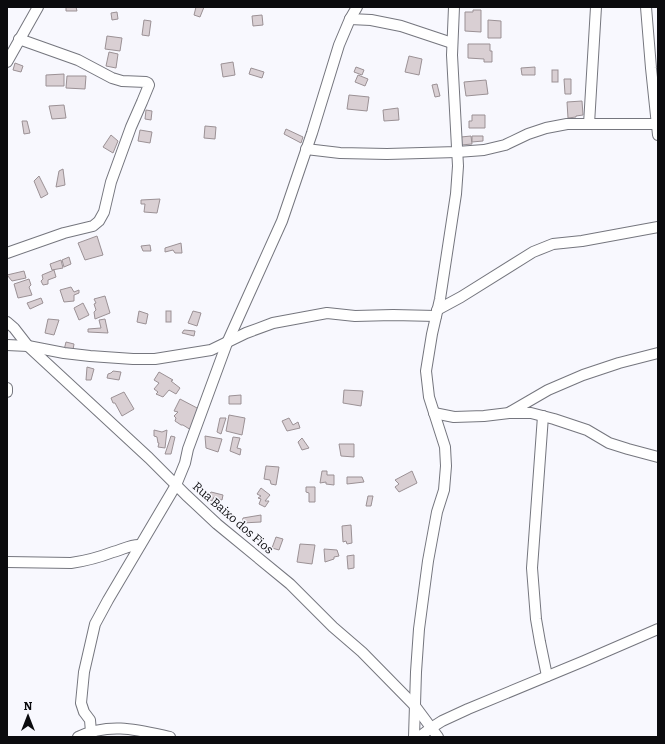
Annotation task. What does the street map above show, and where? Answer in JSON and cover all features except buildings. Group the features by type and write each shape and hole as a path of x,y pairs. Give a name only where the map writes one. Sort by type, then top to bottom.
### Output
{"street":[{"path":"7,62 38,7"},
{"path":"91,732 90,720 84,712 82,703 84,672 95,624 176,485 227,344 282,221 339,45 357,7"},
{"path":"414,737 419,629 428,561 437,512 444,490 446,466 445,447 428,397 426,371 441,291 456,194 458,166 452,56 454,7"},
{"path":"589,124 596,7"},
{"path":"646,7 658,135"},
{"path":"350,19 371,20 401,26 452,43"},
{"path":"7,253 64,233 93,226 99,221 104,212 111,182 131,126 149,85 146,82 122,81 112,78 78,60 19,39"},
{"path":"306,149 340,153 387,154 457,152 484,150 505,145 528,134 546,128 567,124 658,127"},
{"path":"7,345 28,346 80,355 155,359 211,350 227,344 246,333 273,323 327,313 355,316 437,313 533,252 553,244 582,241 658,227"},
{"name":"Rua Baixo dos Fios","path":"7,322 14,328 28,346 149,458 217,524 290,584 333,627 362,652 415,706 438,737"},
{"path":"509,413 548,390 583,375 619,363 658,353"},
{"path":"434,413 454,417 531,413 587,430 610,443 658,458"},
{"path":"543,416 532,568 536,619 547,676"},
{"path":"7,562 71,563 111,553 136,544 140,545"},
{"path":"420,737 442,721 468,709 658,629"},
{"path":"78,737 98,730 120,728 170,737"}]}
